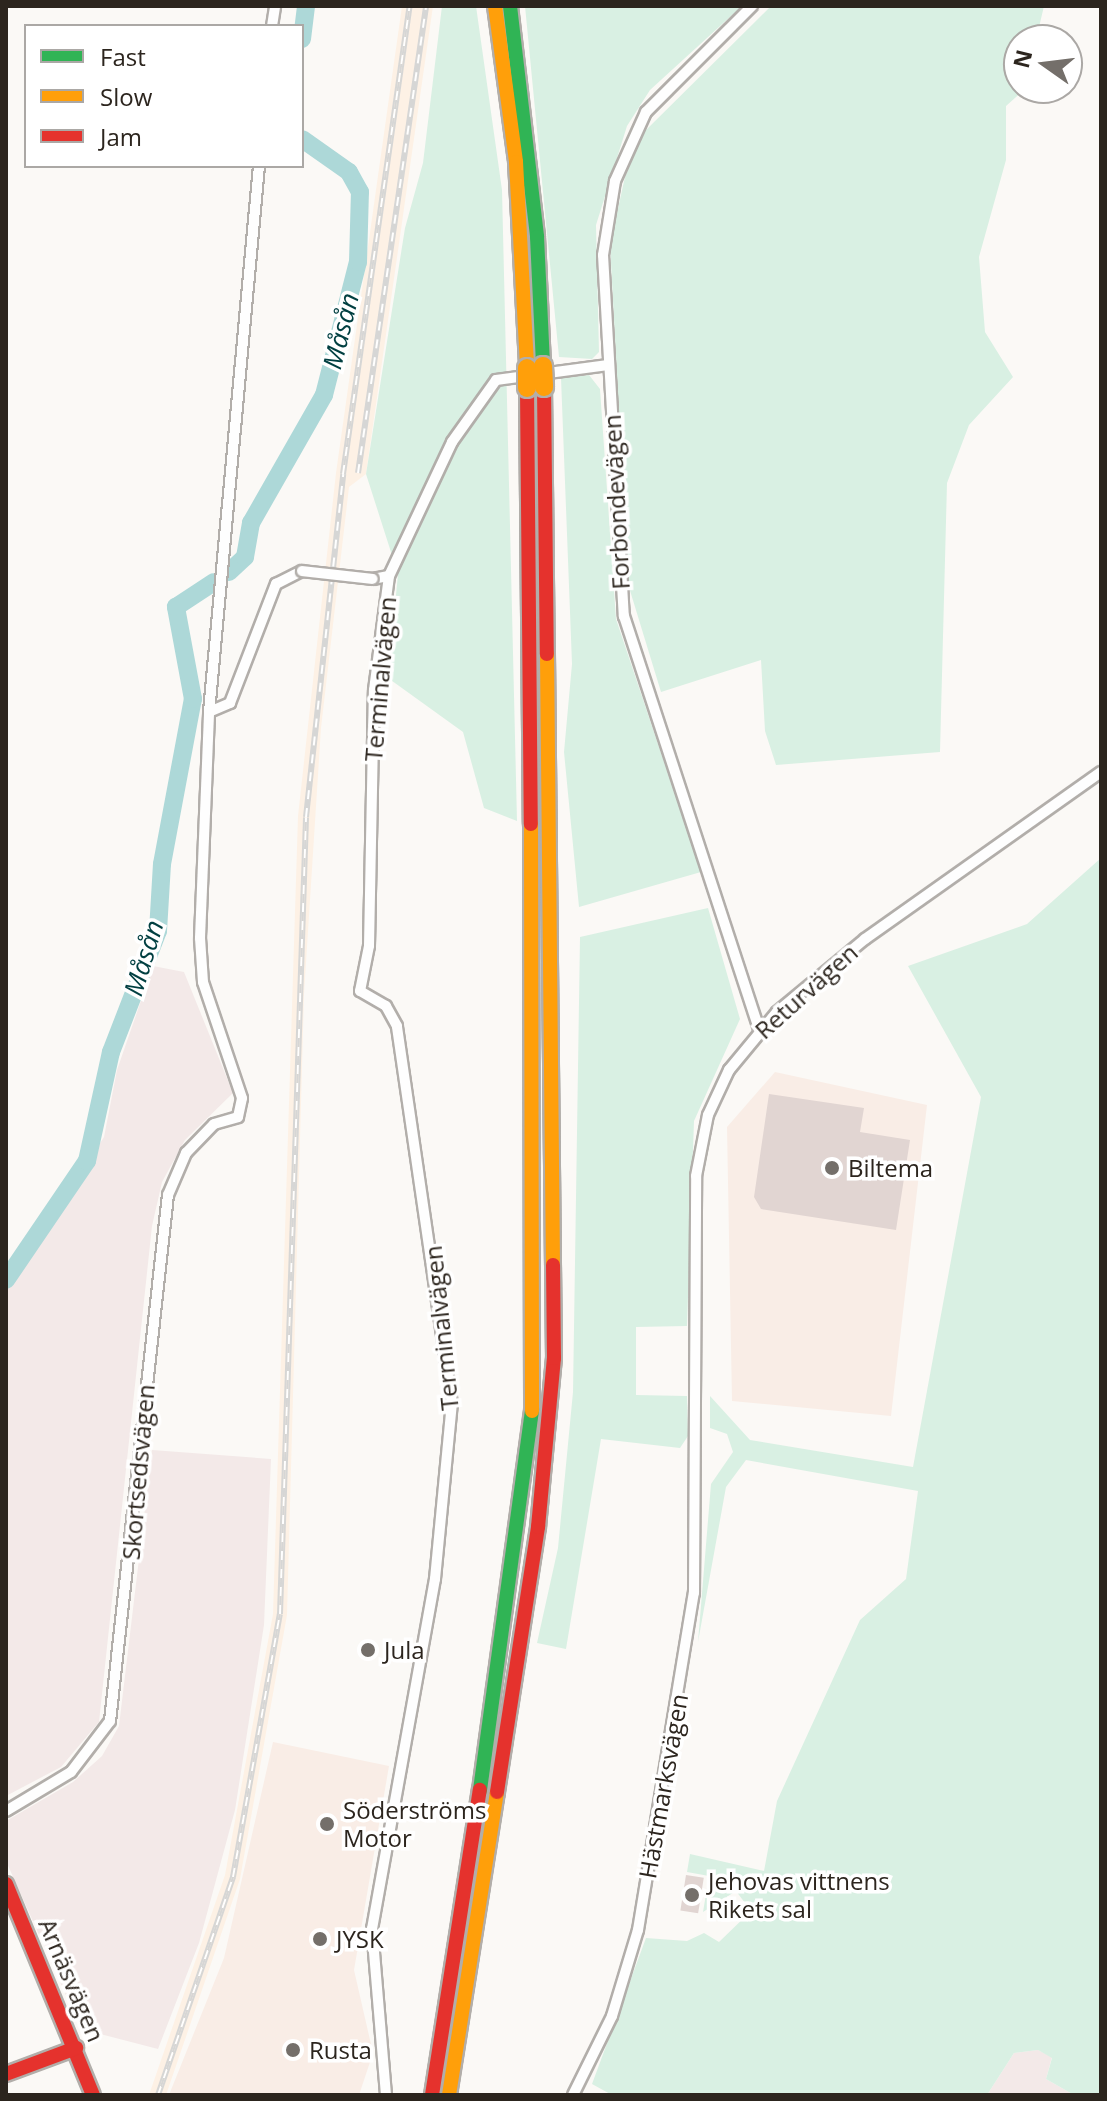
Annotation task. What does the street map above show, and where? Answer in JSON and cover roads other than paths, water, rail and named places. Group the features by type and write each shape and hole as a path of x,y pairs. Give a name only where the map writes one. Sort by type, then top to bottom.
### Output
{"main road":[{"path":"449,2095 538,1527 554,1358 536,387 516,162 495,6"},
{"path":"510,6 537,237 535,367"},
{"path":"432,2095 522,1527 537,1358 536,387"},
{"name":"Arnäsvägen","path":"6,1884 93,2095"},
{"path":"6,2074 76,2048"}],"street":[{"name":"Forbondevägen","path":"752,6 660,95 623,159 603,255 624,616 759,1028"},
{"path":"259,168 209,712 230,703 276,584 302,571 373,579 389,576 452,442 496,380 608,365"},
{"name":"Terminalvägen","path":"386,2095 372,1929 435,1579 452,1404 397,1026 386,1006 360,991 369,946 374,690 389,576"},
{"name":"Skortsedsvägen","path":"6,1811 71,1772 110,1721 168,1195 202,1135 238,1117 242,1098 203,982 209,712"},
{"name":"Returvägen","path":"698,1464 700,1146 719,1087 759,1028 865,939 1101,772"},
{"name":"Hästmarksvägen","path":"573,2095 612,2016 638,1930 694,1593 698,1464"}],"waterway":[{"name":"Måsån","path":"304,24 306,6"},
{"name":"Måsån","path":"229,572 245,557 251,523 324,395 358,262 360,192 349,172 304,140"},
{"name":"Måsån","path":"6,1280 87,1161 111,1052 158,931 162,864 193,699 176,607 214,582"}],"railway":[{"path":"158,2095 233,1877 280,1614 306,817 343,474 410,6"},
{"path":"358,473 426,6"}],"place":[{"name":"Biltema","path":"832,1168"},
{"name":"Jula","path":"368,1650"},
{"name":"Söderströms Motor","path":"327,1824"},
{"name":"Jehovas vittnens Rikets sal","path":"692,1895"},
{"name":"JYSK","path":"320,1939"},
{"name":"Rusta","path":"293,2050"}]}
